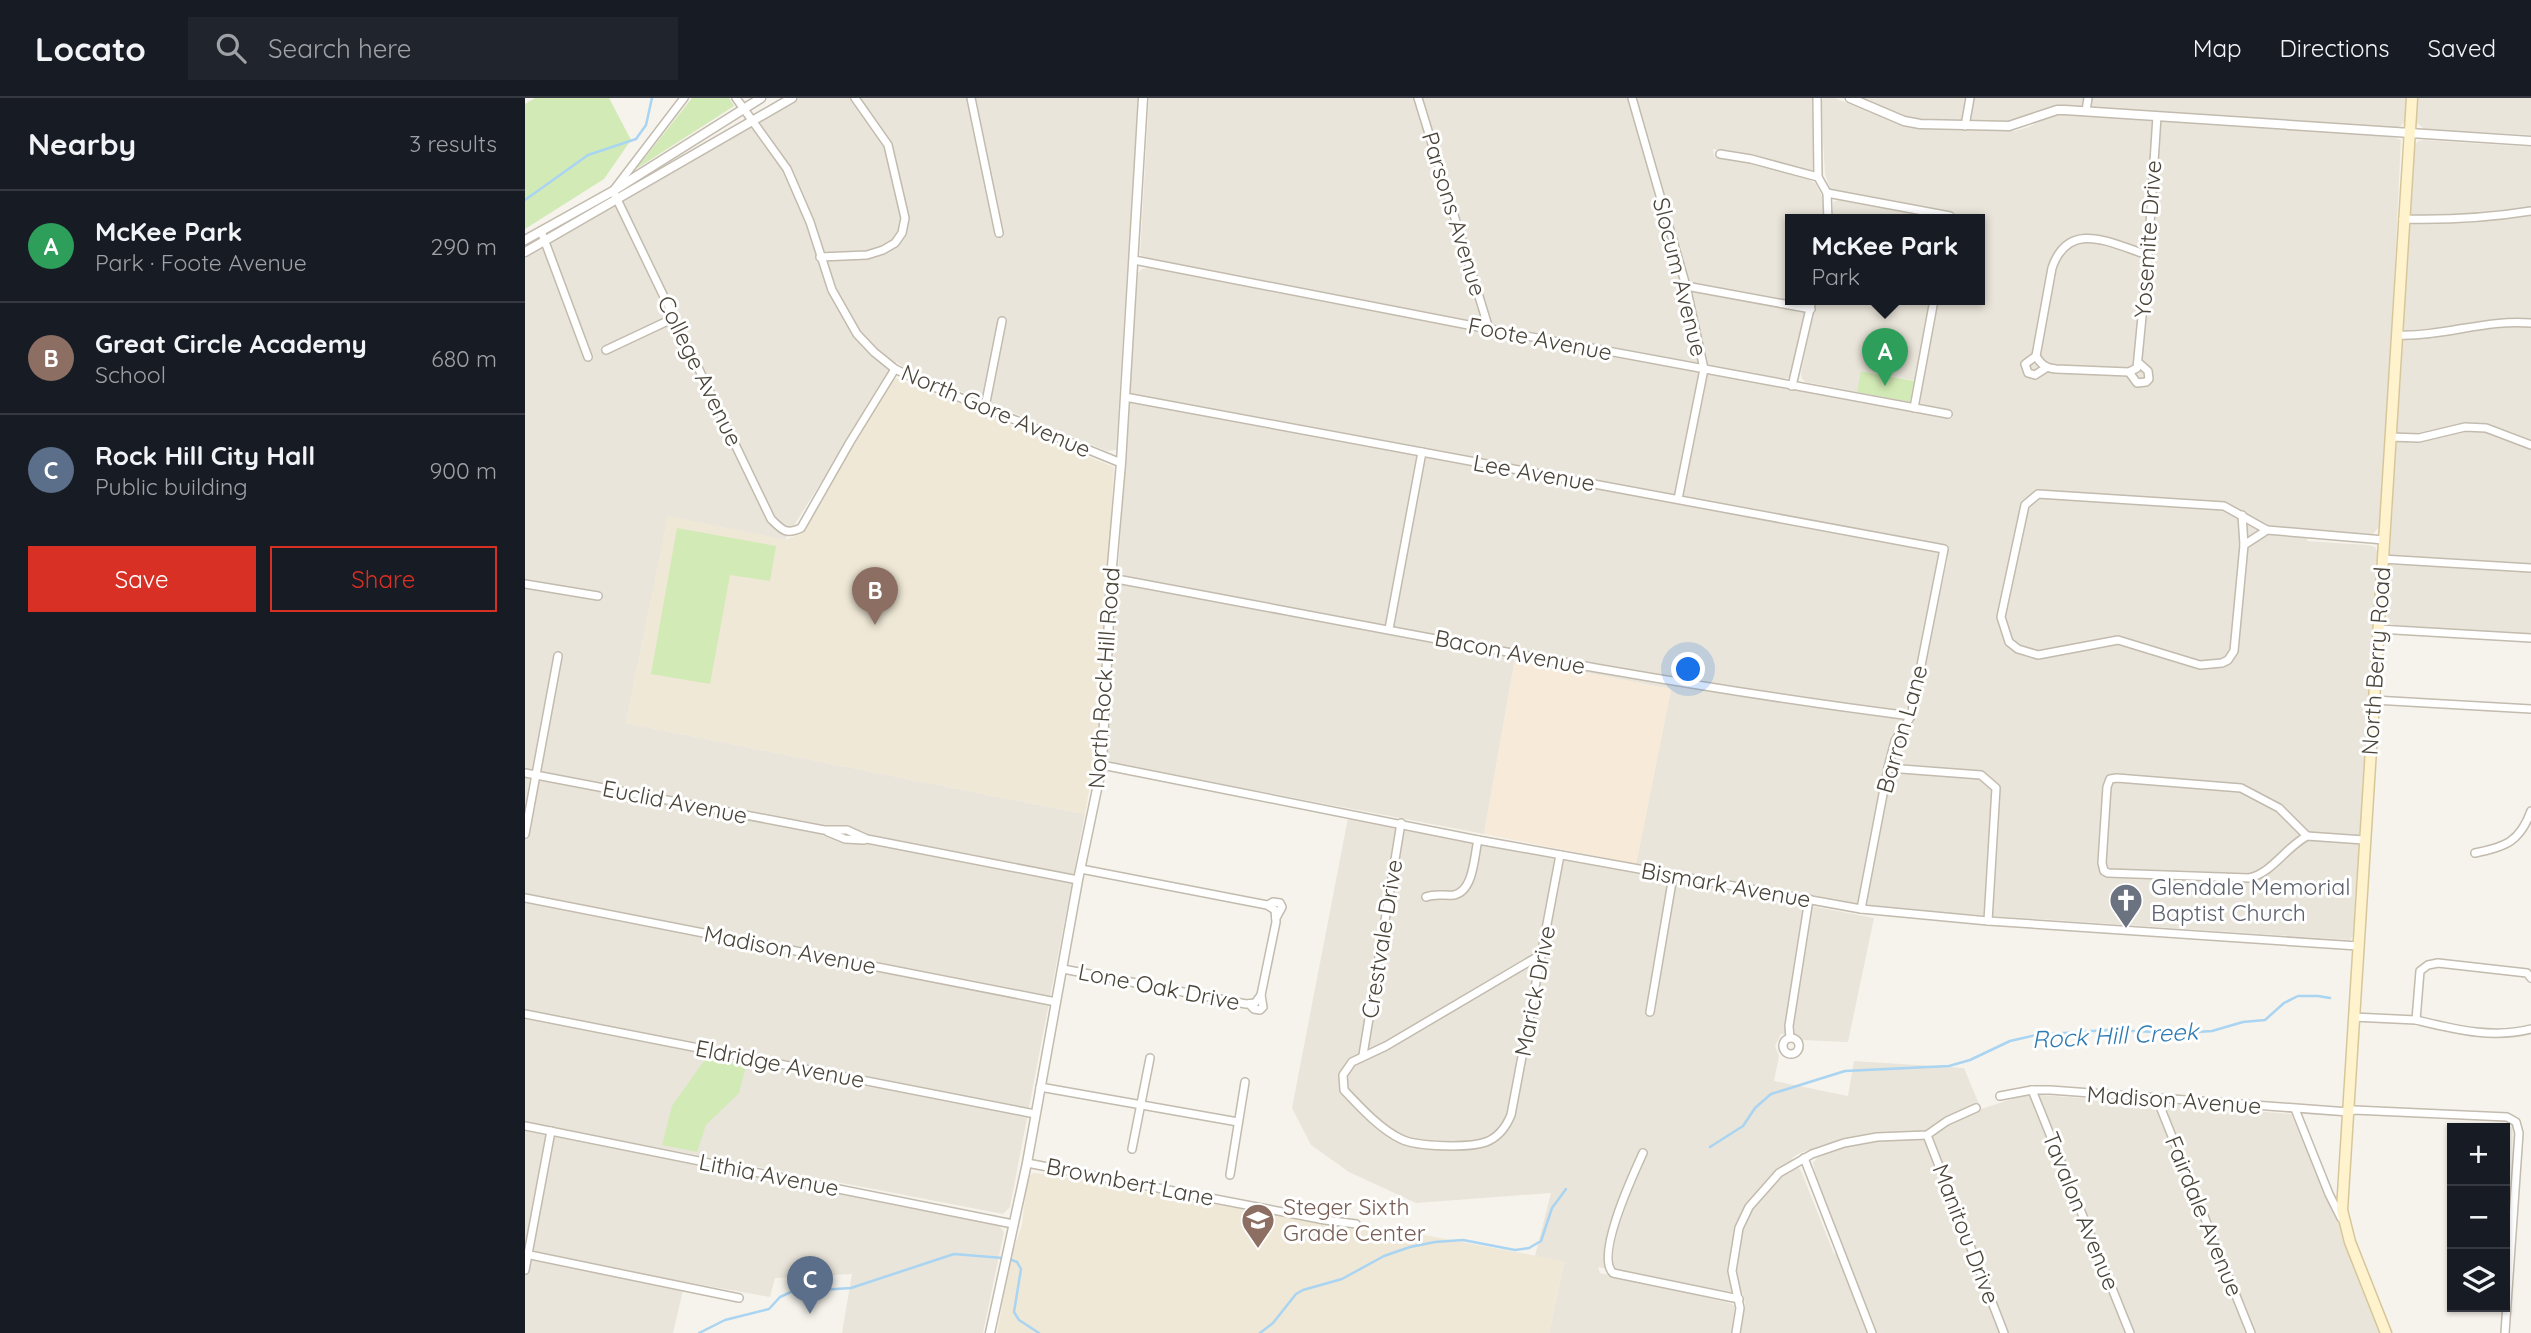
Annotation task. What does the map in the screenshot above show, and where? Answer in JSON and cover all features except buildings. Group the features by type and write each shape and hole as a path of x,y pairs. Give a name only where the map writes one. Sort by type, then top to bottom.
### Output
{"main road":[{"name":"North Berry Road","path":"2386,1333 2345,1225 2342,1210 2411,98"}],"street":[{"path":"615,195 684,98"},
{"name":"North Gore Avenue","path":"736,98 787,169 810,222 832,290 857,334 874,352 895,369 1121,463"},
{"path":"525,253 761,98"},
{"path":"525,240 615,195 792,98"},
{"path":"820,257 867,254 883,250 895,243 902,233 905,218 888,145 855,98"},
{"path":"971,98 999,233"},
{"name":"North Rock Hill Road","path":"991,1333 1027,1163 1078,880 1102,765 1111,578 1121,463 1143,98"},
{"name":"Parsons Avenue","path":"1418,98 1489,329"},
{"name":"Slocum Avenue","path":"1632,98 1686,286 1704,369 1678,499"},
{"path":"1817,98 1818,177 1827,193 1828,214"},
{"path":"1850,98 1912,123 2009,127 2057,110 2531,141"},
{"path":"1965,125 1970,98"},
{"path":"2086,111 2088,98"},
{"name":"Yosemite Drive","path":"2129,373 2137,383 2149,379 2148,372 2138,366 2157,116"},
{"path":"1720,154 1751,159 1818,177"},
{"path":"1827,193 1929,214"},
{"name":"College Avenue","path":"615,195 771,519 783,531 790,533 801,528 895,369"},
{"path":"2403,219 2465,219 2531,211"},
{"path":"541,231 588,357"},
{"path":"2138,366 2129,373 2046,368 2035,376 2028,373 2025,364 2036,356 2052,268 2064,248 2073,240 2093,238 2148,254"},
{"name":"Foote Avenue","path":"1134,260 1948,414"},
{"path":"1686,286 1785,301"},
{"path":"1792,386 1811,305"},
{"path":"1913,408 1933,305"},
{"path":"606,350 674,318"},
{"path":"985,407 1002,321"},
{"path":"2396,335 2413,336 2491,324 2531,323"},
{"path":"2036,356 2046,368"},
{"name":"Lee Avenue","path":"1125,397 1944,549"},
{"path":"2390,437 2419,438 2465,427 2486,428 2531,445"},
{"path":"1389,629 1422,452"},
{"path":"2242,515 2244,545 2234,651 2228,660 2200,665 2118,640 2038,654 2018,649 2009,642 2001,617 2025,505 2038,494 2224,506 2242,515 2266,530 2384,540"},
{"path":"2244,545 2266,530"},
{"name":"Barron Lane","path":"1861,909 1888,768 1895,741 1911,716 1944,549"},
{"path":"2382,559 2531,568"},
{"name":"Bacon Avenue","path":"1111,578 1610,672 1814,704 1911,716"},
{"path":"525,584 598,596"},
{"path":"2378,629 2531,638"},
{"path":"525,835 558,656"},
{"path":"2374,700 2531,709"},
{"name":"Bismark Avenue","path":"1102,765 1478,840 1861,909 1988,921 2358,946"},
{"path":"1888,768 1981,775 1989,779 1996,788 1988,921"},
{"name":"Euclid Avenue","path":"525,773 824,830 845,839 867,839 1078,880"},
{"path":"2307,836 2279,808 2241,788 2114,778 2110,779 2107,787 2103,867 2104,871 2113,873 2249,878 2270,868 2290,846 2307,836 2364,840"},
{"path":"2475,853 2500,848 2518,836 2531,811"},
{"name":"Crestvale Drive","path":"1363,1055 1401,824"},
{"path":"1426,897 1462,892 1469,884 1478,840"},
{"name":"Marick Drive","path":"1363,1055 1352,1062 1343,1075 1344,1090 1401,1139 1427,1145 1473,1144 1486,1142 1498,1135 1511,1115 1560,855"},
{"name":"Lone Oak Drive","path":"1063,969 1252,1003 1261,995 1273,911 1081,869"},
{"path":"1650,1012 1673,876"},
{"name":"Madison Avenue","path":"525,898 1056,1002"},
{"path":"1790,1038 1789,1026 1809,899"},
{"path":"1363,1055 1386,1046 1542,954"},
{"path":"2416,1020 2420,971 2428,965 2438,963 2527,973 2531,978"},
{"name":"Eldridge Avenue","path":"525,1014 1035,1114"},
{"path":"2353,1017 2416,1020 2467,1032 2513,1033 2531,1029"},
{"path":"1132,1149 1150,1058"},
{"path":"1230,1175 1245,1082"},
{"path":"1040,1087 1238,1122"},
{"name":"Madison Avenue","path":"2000,1096 2032,1090 2295,1109 2507,1117 2516,1122 2519,1133 2505,1333"},
{"name":"Tavalon Avenue","path":"2032,1090 2130,1333"},
{"name":"Fairdale Avenue","path":"2157,1099 2251,1333"},
{"path":"1736,1333 1739,1299 1732,1271 1739,1228 1749,1208 1779,1173 1804,1158 1845,1143 1877,1137 1927,1135 1947,1121 1976,1108"},
{"name":"North Berry Road","path":"2295,1109 2329,1194 2345,1225"},
{"name":"Lithia Avenue","path":"525,1126 1013,1224"},
{"path":"525,1270 551,1131"},
{"name":"Manitou Drive","path":"1927,1135 2004,1333"},
{"path":"1643,1153 1619,1210 1607,1262 1613,1273 1739,1299"},
{"path":"1804,1158 1872,1333"},
{"name":"Brownbert Lane","path":"1027,1163 1356,1224"},
{"path":"526,1254 739,1298"}],"shaded area":[{"path":"798,98 1138,98 1116,450 1107,451 908,370 896,362 785,540 668,517 626,723 1085,814 1010,1207 1003,1214 525,1122 525,257"},
{"path":"1149,98 1812,98 1813,170 1738,152 1713,149 1714,156 1776,169 1810,180 1815,183 1823,198 1823,214 1785,214 1785,305 1806,305 1791,377 1783,379 1144,259 1140,254"},
{"path":"1823,98 1835,98 1907,127 2015,131 2048,117 2065,114 2392,137 2401,140 2386,449 2379,527 2372,535 2308,531 2307,541 2368,545 2375,547 2378,553 2353,936 2350,940 1875,908 1636,864 1671,689 1515,659 1484,834 1112,763 1108,759 1106,753 1138,273 1142,269 1149,268 1952,418 1953,412 1920,405 1922,382 1862,371 1857,392 1806,382 1801,373 1815,305 1985,305 1985,214 1950,214 1953,212 1834,191 1830,189 1825,174 1821,103","holes":["1941,544 1948,545 1948,557 1915,714 1901,719 1844,712 1846,703 1902,711 1909,706"]},
{"path":"1859,98 2407,98 2406,120 2400,127 2392,128 2061,106 2006,123 1922,120 1905,117"},
{"path":"2417,98 2531,98 2531,135 2424,129 2416,122"},
{"path":"2424,140 2531,147 2531,635 2394,625 2388,622 2386,617 2393,500 2391,497 2415,145"},
{"path":"1838,200 1915,214 1832,214 1833,202"},
{"path":"896,378 1114,467 1098,738 1085,814 626,723 668,516 785,540 802,533 847,451"},
{"path":"1515,659 1671,689 1636,864 1484,834"},
{"path":"1348,818 1874,918 1848,1042 1800,1040 1798,1036 1781,1034 1775,1046 1779,1056 1774,1081 1848,1096 1854,1061 1964,1068 1981,1109 2028,1094 2291,1114 2341,1228 2381,1333 1740,1333 1745,1304 1743,1294 1598,1267 1600,1273 1730,1303 1735,1306 1732,1331 1738,1333 1549,1333 1564,1262 1535,1256 1551,1193 1416,1203 1349,1172 1311,1145 1292,1108","holes":["1859,1135 1866,1144 1844,1147 1817,1158 1813,1163 1817,1182 1844,1249 1834,1254 1801,1171 1792,1158 1800,1153"]},
{"path":"525,1131 997,1223 1004,1232 983,1333 842,1333 852,1274 775,1278 770,1297 685,1282 673,1333 525,1333"},
{"name":"Steger Sixth Grade Center","path":"1034,1173 1363,1231 1365,1224 1564,1261 1549,1333 997,1333 1011,1256 1022,1225 1027,1181"}],"green space":[{"path":"535,98 609,98 631,140 604,179 525,229 525,104"},
{"path":"692,98 729,98 734,106 636,169"},
{"path":"1861,371 1914,381 1910,402 1857,392"},
{"path":"677,528 776,546 770,581 730,575 710,684 651,674"},
{"path":"706,1058 746,1066 739,1093 706,1125 697,1152 662,1145 672,1106"}],"waterway":[{"path":"525,200 588,155 636,139 646,125 652,98"},
{"name":"Rock Hill Creek","path":"1710,1147 1743,1126 1755,1108 1771,1094 1845,1071 1949,1066 1970,1060 2010,1041 2036,1035 2107,1030 2182,1033 2212,1031 2243,1022 2265,1020 2284,1003 2298,996 2330,998"},
{"name":"Rock Hill Creek","path":"1260,1333 1273,1323 1296,1294 1342,1279 1384,1256 1410,1247 1463,1240 1515,1250 1529,1248 1541,1241 1552,1208 1566,1189"},
{"name":"Rock Hill Creek","path":"699,1333 725,1320 769,1309 780,1297 791,1292 851,1288 954,1254 1003,1258"},
{"name":"Rock Hill Creek","path":"1009,1259 1017,1262 1021,1269 1014,1312 1019,1320 1039,1333"}],"place":[{"name":"McKee Park","path":"1885,386"},
{"name":"Great Circle Academy","path":"875,625"},
{"name":"Glendale Memorial Baptist Church","path":"2126,930"},
{"name":"Steger Sixth Grade Center","path":"1258,1250"},
{"name":"Rock Hill City Hall","path":"810,1314"}]}
